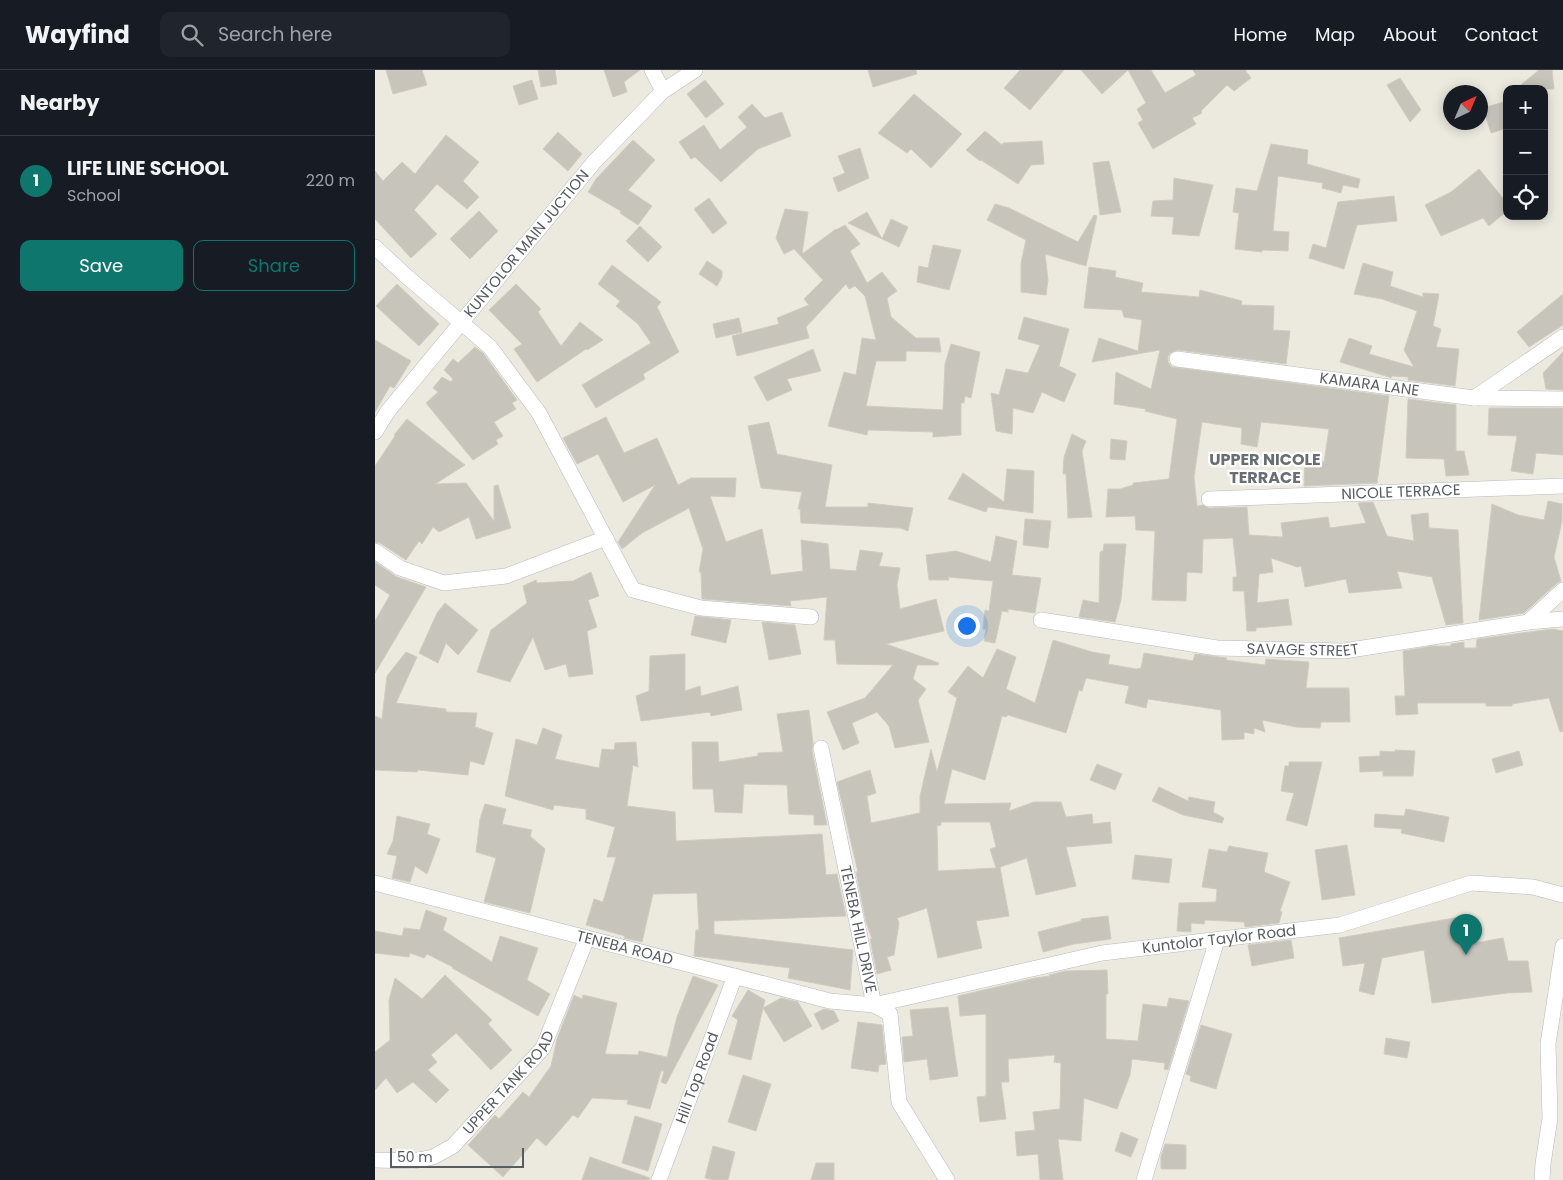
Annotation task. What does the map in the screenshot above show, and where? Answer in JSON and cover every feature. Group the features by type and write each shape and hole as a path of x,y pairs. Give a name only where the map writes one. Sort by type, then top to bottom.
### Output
{"street":[{"path":"652,70 663,91"},
{"name":"KUNTOLOR MAIN JUCTION","path":"375,432 388,411 595,161 663,91 695,70"},
{"path":"375,247 490,347 539,413 633,590 701,608 811,617"},
{"path":"1474,398 1563,337"},
{"name":"KAMARA LANE","path":"1177,359 1474,398 1563,399"},
{"name":"NICOLE TERRACE","path":"1209,499 1563,486"},
{"path":"375,551 400,568 444,583 505,576 606,538"},
{"path":"1528,622 1563,590"},
{"name":"SAVAGE STREET","path":"1041,620 1217,648 1344,651 1528,622 1563,619"},
{"name":"TENEBA HILL DRIVE","path":"821,748 874,1005 890,1014 899,1102 947,1180"},
{"name":"Kuntolor Taylor Road","path":"874,1005 950,986 1102,953 1340,925 1471,883 1533,887 1563,895"},
{"name":"TENEBA ROAD","path":"375,884 830,1001 874,1005"},
{"name":"UPPER TANK ROAD","path":"375,1160 414,1161 433,1157 453,1146 543,1048 587,938"},
{"path":"1144,1180 1217,940"},
{"path":"1542,1180 1550,1118 1548,1044 1563,946"},
{"name":"Hill Top Road","path":"659,1180 735,976"}],"building":[{"path":"386,70 422,70 427,85 393,94"},
{"path":"538,70 555,70 557,84 541,87"},
{"path":"604,70 640,70 624,82 627,92 613,97"},
{"path":"868,70 916,70 917,74 873,87"},
{"path":"1020,70 1064,70 1030,110 1004,88"},
{"path":"1081,70 1128,70 1102,94"},
{"path":"1128,70 1151,70 1165,93 1196,75 1193,70 1245,70 1251,78 1234,91 1227,85 1201,111 1202,113 1192,118 1196,124 1153,149 1138,123 1143,120 1137,109 1146,103"},
{"path":"1539,70 1552,70 1554,89 1548,89 1548,85 1521,85"},
{"path":"1400,78 1421,110 1410,122 1387,85"},
{"path":"532,80 538,99 519,105 513,86"},
{"path":"705,80 724,104 706,118 687,94"},
{"path":"914,94 962,134 931,168 911,149 907,153 878,133"},
{"path":"1503,102 1503,129 1491,133 1488,124 1488,107"},
{"path":"752,104 765,118 782,112 791,136 758,149 721,182 695,157 691,159 679,142 704,125 720,150 747,127 738,117"},
{"path":"985,131 1002,145 1003,143 1042,141 1044,164 1031,165 1018,184 980,161 966,150"},
{"path":"558,132 582,154 568,171 543,149"},
{"path":"446,135 479,162 463,181 479,197 467,209 437,184 414,210 437,234 411,258 375,219 375,171 383,181 402,162 415,174"},
{"path":"633,140 655,160 628,190 652,206 638,225 620,213 621,211 588,192 596,179"},
{"path":"1271,144 1308,150 1307,164 1360,179 1358,188 1343,185 1341,193 1322,188 1323,183 1278,176 1273,231 1289,232 1288,251 1262,250 1262,252 1235,249 1239,213 1233,212 1236,188 1257,191"},
{"path":"860,148 869,178 838,192 833,178 845,173 838,156"},
{"path":"1109,161 1121,212 1100,215 1093,163"},
{"path":"1479,169 1503,198 1503,214 1489,226 1483,218 1441,236 1425,205 1451,192"},
{"path":"1174,178 1213,185 1199,236 1172,234 1174,217 1151,216 1153,201 1173,200"},
{"path":"1394,196 1397,221 1357,225 1344,269 1309,258 1313,244 1326,248 1338,202"},
{"path":"709,198 727,223 713,234 694,209"},
{"path":"995,204 1009,208 1078,242 1094,215 1097,216 1086,266 1045,254 1048,280 1046,295 1021,292 1021,263 1026,240 987,220"},
{"path":"785,209 808,212 802,254 836,229 845,225 860,244 850,251 867,283 882,272 897,291 887,298 891,317 916,338 939,338 941,352 906,351 906,361 876,361 866,406 943,410 945,364 951,344 980,352 971,398 965,396 964,403 961,403 961,435 933,437 933,432 868,430 867,435 828,426 844,372 856,375 862,338 876,340 865,296 855,286 849,289 846,284 806,327 809,338 737,356 732,336 779,324 777,318 809,305 804,299 823,280 794,249 784,254 776,238"},
{"path":"479,211 498,231 470,259 450,239"},
{"path":"867,212 882,239 848,223"},
{"path":"891,219 908,227 899,247 882,239"},
{"path":"640,226 662,247 648,262 626,241"},
{"path":"933,245 961,250 949,290 917,282 919,266 928,268"},
{"path":"707,261 722,271 722,277 717,286 699,274"},
{"path":"1363,263 1393,272 1390,286 1423,297 1423,293 1439,294 1433,326 1441,329 1436,347 1459,349 1455,386 1408,380 1408,377 1392,376 1391,378 1340,362 1349,338 1372,346 1369,354 1414,367 1404,350 1417,311 1382,299 1354,294"},
{"path":"612,265 661,302 657,307 679,352 643,374 645,379 596,408 582,385 651,343 638,324 616,306 620,301 598,284"},
{"path":"1089,267 1116,271 1115,277 1143,283 1141,292 1199,297 1200,290 1242,301 1241,305 1274,306 1273,330 1290,331 1286,364 1178,350 1170,353 1168,357 1168,362 1172,367 1389,396 1377,483 1304,486 1305,461 1324,462 1329,429 1261,422 1257,447 1241,444 1242,428 1202,422 1194,477 1197,506 1203,505 1209,508 1247,507 1249,535 1283,537 1281,523 1328,517 1330,528 1366,523 1358,503 1373,502 1387,536 1414,541 1411,515 1428,513 1429,528 1458,530 1463,623 1446,625 1432,577 1397,571 1402,588 1349,593 1346,579 1305,587 1301,566 1297,567 1271,558 1273,572 1259,574 1257,603 1288,599 1292,625 1256,628 1256,631 1247,631 1244,591 1233,591 1233,577 1237,577 1233,538 1203,539 1202,573 1187,572 1186,601 1152,600 1155,531 1136,530 1135,516 1106,517 1108,489 1120,489 1133,485 1133,483 1169,479 1177,419 1145,411 1146,409 1114,404 1116,372 1151,389 1160,350 1092,362 1099,338 1138,351 1142,320 1124,317 1122,310 1084,308"},
{"path":"397,284 439,324 419,346 376,306"},
{"path":"516,284 541,309 538,312 561,346 580,322 603,340 586,349 537,382 514,349 522,344 489,310"},
{"path":"1563,294 1563,325 1529,347 1517,332"},
{"path":"1024,317 1069,329 1059,366 1076,374 1064,402 1042,392 1033,413 1013,408 1012,434 996,431 991,393 999,395 1006,369 1028,373 1040,345 1018,339"},
{"path":"739,318 742,332 716,338 713,324"},
{"path":"375,340 411,361 394,388 390,386 375,412"},
{"path":"475,347 483,353 517,400 512,403 516,409 494,422 503,436 496,440 498,444 473,460 426,403 438,392 433,388 442,377 451,382 453,379 444,370 453,359 458,363"},
{"path":"813,349 821,371 787,379 792,390 767,401 754,377"},
{"path":"1563,352 1563,390 1546,389 1543,373"},
{"path":"1408,399 1456,405 1456,451 1464,451 1469,475 1446,476 1444,459 1406,458"},
{"path":"1489,408 1563,408 1563,455 1536,453 1533,474 1511,471 1517,436 1488,435"},
{"path":"606,417 624,453 657,438 678,485 691,478 736,478 735,497 710,496 726,542 762,529 771,575 803,571 801,540 828,544 830,569 856,571 860,550 883,553 879,566 900,568 897,585 900,609 936,599 944,631 886,644 939,663 938,665 917,665 913,679 926,689 918,700 929,742 895,748 889,726 877,712 852,723 859,743 843,750 827,712 865,698 893,665 837,664 835,640 824,640 827,597 790,601 791,606 702,599 701,572 699,572 703,549 689,508 642,533 622,549 618,542 655,485 623,502 598,454 577,464 563,438"},
{"path":"407,419 465,465 435,484 466,483 494,521 494,486 498,485 511,528 476,539 469,517 439,532 433,527 422,544 419,541 406,560 380,543 375,542 375,466 394,435"},
{"path":"769,422 777,454 832,465 825,507 868,507 868,503 913,508 908,531 900,528 801,523 800,509 798,509 802,492 761,488 748,426"},
{"path":"1072,434 1086,441 1082,451 1092,517 1068,518 1066,474 1063,474 1064,457"},
{"path":"1111,439 1127,441 1125,460 1110,459"},
{"path":"1007,469 1034,471 1033,513 988,507 986,512 948,499 963,473 1004,502"},
{"path":"1548,501 1562,504 1562,521 1554,557 1561,581 1524,613 1479,620 1492,504 1518,515 1544,520"},
{"path":"1025,519 1051,521 1048,548 1023,545"},
{"path":"996,536 1017,541 1012,575 1041,578 1035,613 1008,609 1008,612 1002,611 995,643 984,641 986,629 983,629 985,610 989,611 993,581 948,577 949,580 929,580 926,555 956,551 991,562"},
{"path":"1104,544 1126,544 1121,600 1115,622 1079,617 1083,600 1099,603 1100,552 1103,551"},
{"path":"375,562 397,577 426,587 375,673 375,621 390,595 375,585"},
{"path":"591,572 599,596 588,600 597,627 587,631 593,674 569,677 566,664 545,670 533,637 510,682 477,672 491,630 527,603 523,586 536,580 537,583 573,581"},
{"path":"445,603 478,630 458,655 446,643 438,663 419,653 437,613"},
{"path":"695,616 731,620 726,643 691,635"},
{"path":"762,622 795,625 801,654 769,660"},
{"path":"1552,629 1563,631 1563,731 1560,732 1549,698 1512,704 1512,706 1486,706 1486,703 1417,703 1418,714 1396,715 1395,696 1405,696 1403,651 1433,646 1451,646 1451,644 1464,642 1464,648 1476,648 1477,639"},
{"path":"1053,640 1092,652 1110,655 1108,664 1136,669 1141,668 1144,653 1193,661 1195,654 1265,665 1266,659 1309,662 1306,688 1349,688 1350,722 1321,722 1320,728 1296,727 1262,720 1265,732 1254,728 1254,734 1244,732 1244,739 1222,740 1221,710 1148,699 1146,708 1125,703 1129,686 1086,678 1082,691 1079,690 1066,733 1008,715 1006,717 1002,716 985,780 952,769 944,804 1011,803 1009,811 1034,802 1061,802 1066,817 1092,814 1093,824 1110,822 1112,843 1066,847 1076,886 1036,895 1027,858 1000,867 1009,916 976,921 982,948 938,958 927,908 897,918 899,923 894,955 887,957 891,970 877,974 870,939 872,939 866,922 856,872 858,872 837,782 870,770 876,793 867,796 871,823 920,813 920,796 931,749 937,772 957,698 948,692 968,666 983,678 997,649 1016,657 1006,689 1035,703","holes":["941,822 990,822 996,847 990,849 996,868 938,871 937,826 941,825"]},
{"path":"406,652 417,657 396,703 446,709 446,712 477,713 475,727 493,733 484,765 470,761 468,775 418,770 417,772 375,770 375,716 382,719 387,676"},
{"path":"685,654 685,691 700,686 701,696 738,686 742,710 711,716 710,712 641,721 636,696 649,691 650,656"},
{"path":"809,710 813,743 812,750 827,825 814,825 814,815 789,814 787,785 744,784 742,813 715,812 713,789 693,789 692,742 718,742 719,762 758,756 758,753 783,752 777,714"},
{"path":"543,728 562,735 555,759 599,768 602,749 614,750 615,743 636,742 638,767 633,765 627,806 675,812 676,841 822,834 826,875 837,874 846,916 714,921 714,934 853,950 850,990 788,978 790,968 694,956 696,930 699,930 697,893 653,894 642,942 586,925 594,899 603,902 616,857 607,857 615,827 586,819 586,809 554,805 553,810 505,796 516,739 537,745"},
{"path":"1395,750 1415,751 1413,776 1383,776 1383,771 1360,772 1359,757 1380,756 1380,751 1395,752"},
{"path":"1519,751 1523,765 1496,773 1492,759"},
{"path":"1289,762 1322,762 1307,826 1286,820 1294,793 1281,791 1285,766 1289,766"},
{"path":"1097,764 1122,774 1115,790 1090,780"},
{"path":"1159,787 1188,801 1189,797 1215,802 1213,812 1224,818 1222,823 1183,815 1152,801"},
{"path":"485,804 506,809 502,824 532,830 530,836 545,849 530,913 484,902 496,858 476,852 480,819"},
{"path":"1406,809 1449,817 1444,842 1401,833 1402,829 1374,827 1375,814 1404,816"},
{"path":"397,816 430,824 427,834 440,839 427,874 415,866 410,882 392,878 397,856 387,854 393,841"},
{"path":"1347,845 1355,895 1322,900 1315,850"},
{"path":"1229,846 1268,853 1264,872 1290,882 1280,911 1282,912 1279,923 1245,927 1244,922 1205,920 1204,924 1191,923 1191,932 1177,931 1179,903 1216,902 1217,889 1202,887 1209,849 1227,852"},
{"path":"1135,855 1172,859 1169,883 1132,879"},
{"path":"426,910 447,918 443,930 492,962 500,936 538,948 527,980 550,994 538,1016 427,954 424,958 410,953 409,957 375,953 375,931 402,936 404,928 420,930"},
{"path":"1108,916 1111,939 1074,944 1043,952 1038,932 1081,921 1081,919"},
{"path":"1460,917 1464,945 1503,938 1508,961 1528,961 1532,992 1507,993 1432,1003 1424,950 1382,958 1374,995 1359,991 1365,963 1343,966 1339,938"},
{"path":"1291,940 1294,958 1252,966 1248,945"},
{"path":"1107,970 1106,1039 1138,1041 1143,1004 1167,1007 1169,998 1189,1001 1168,1070 1164,1069 1165,1063 1132,1059 1130,1075 1117,1109 1084,1098 1081,1141 1058,1139 1063,1180 1040,1180 1038,1154 1017,1156 1015,1132 1035,1130 1033,1112 1060,1109 1061,1063 1054,1062 1055,1055 1008,1059 1009,1082 1001,1082 1006,1119 980,1122 977,1097 986,1096 986,1014 960,1016 958,996 1065,971"},
{"path":"445,975 492,1020 488,1024 512,1050 491,1070 456,1033 431,1055 437,1062 428,1070 449,1090 436,1103 413,1082 397,1093 386,1078 375,1090 375,1052 390,1040 389,1000 395,978 422,999"},
{"path":"693,976 718,985 666,1084 661,1082 664,1071 661,1071 650,1109 627,1104 628,1100 592,1098 578,1118 573,1115 546,1146 537,1138 503,1177 468,1145 495,1115 499,1119 523,1092 529,1097 551,1066 557,1039 574,995 582,999 583,995 617,1003 605,1054 638,1055 639,1051 667,1057 677,1017"},
{"path":"748,990 765,1000 751,1060 728,1054 738,1020 732,1016"},
{"path":"781,998 798,1002 812,1026 784,1042 763,1008"},
{"path":"948,1007 958,1076 930,1080 927,1059 904,1062 902,1037 913,1036 910,1010"},
{"path":"824,1009 834,1011 839,1021 822,1030 814,1014"},
{"path":"858,1022 882,1025 886,1064 879,1065 878,1072 851,1068"},
{"path":"1201,1025 1232,1034 1216,1089 1190,1081 1191,1076 1186,1074"},
{"path":"1386,1038 1410,1042 1407,1058 1384,1054"},
{"path":"743,1075 771,1084 756,1131 728,1122"},
{"path":"635,1116 662,1124 648,1171 622,1163"},
{"path":"1121,1132 1138,1139 1131,1157 1115,1151"},
{"path":"1165,1144 1186,1145 1186,1169 1161,1169 1161,1156"},
{"path":"713,1146 735,1152 728,1180 705,1178"},
{"path":"590,1157 650,1178 649,1180 582,1180"},
{"path":"816,1163 834,1163 834,1180 811,1180"}],"place":[{"name":"LIFE LINE SCHOOL","path":"1466,955"}],"district":[{"name":"UPPER NICOLE TERRACE","path":"1265,468"}]}
